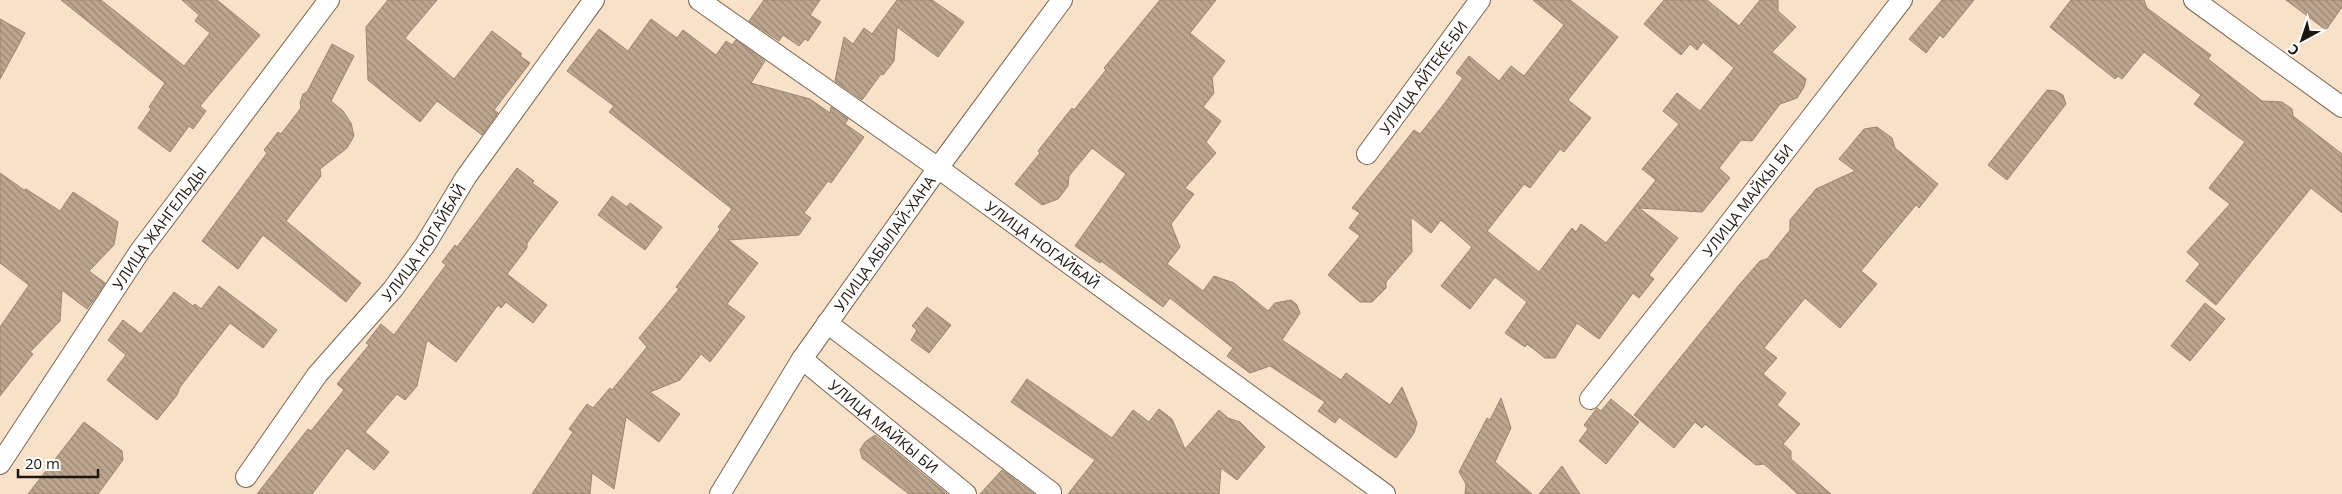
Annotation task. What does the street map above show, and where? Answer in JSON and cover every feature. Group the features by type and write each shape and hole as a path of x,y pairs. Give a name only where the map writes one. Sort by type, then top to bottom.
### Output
{"street":[{"name":"УЛИЦА ЖАНГЕЛЬДЫ","path":"0,464 140,251 329,0"},
{"name":"УЛИЦА НОГАЙБАЙ","path":"246,477 317,375 393,289 425,245 466,177 594,0"},
{"name":"УЛИЦА НОГАЙБАЙ","path":"699,0 938,168 1385,494"},
{"name":"УЛИЦА АБЫЛАЙ-ХАНА","path":"720,494 802,359 938,168 1062,0"},
{"name":"УЛИЦА АЙТЕКЕ-БИ","path":"1367,154 1480,0"},
{"name":"УЛИЦА МАЙКЫ БИ","path":"1590,399 1711,247 1902,0"},
{"path":"2194,0 2342,107"},
{"path":"827,323 1051,492"},
{"name":"УЛИЦА МАЙКЫ БИ","path":"802,359 966,494"}],"building":[{"path":"61,0 101,0 184,66 210,33 195,21 199,15 182,0 217,0 260,35 200,106 206,111 193,129 189,126 170,152 138,128 165,83"},
{"path":"388,0 437,0 405,38 454,79 492,31 522,54 520,56 530,63 494,110 498,113 482,135 437,101 420,122 368,80 366,27"},
{"path":"764,0 820,0 810,15 821,22 808,41 805,39 799,46 783,35 779,41 749,21"},
{"path":"897,0 932,0 964,22 938,57 897,27 894,61 883,75 881,74 862,100 835,81 844,37 853,44 864,28 872,34"},
{"path":"1160,0 1216,0 1190,33 1225,61 1212,78 1214,93 1203,107 1221,121 1206,142 1216,153 1185,188 1194,194 1171,224 1180,247 1167,264 1203,291 1214,276 1234,283 1268,311 1275,303 1291,300 1297,305 1300,313 1282,340 1341,380 1346,373 1390,405 1402,387 1417,423 1414,433 1396,458 1339,417 1335,423 1318,411 1325,402 1270,366 1250,373 1227,356 1233,348 1170,298 1163,307 1101,261 1100,263 1075,246 1126,174 1092,148 1069,176 1068,186 1058,199 1042,205 1015,184 1040,153 1038,151 1072,108 1074,110 1106,70 1104,68"},
{"path":"1533,0 1570,0 1618,37 1568,100 1591,118 1564,152 1560,149 1530,188 1524,184 1487,231 1539,272 1572,228 1576,232 1581,224 1606,243 1656,180 1642,169 1679,124 1663,111 1677,93 1700,111 1734,68 1703,42 1697,50 1690,44 1681,55 1644,24 1664,0 1707,0 1739,26 1760,0 1778,0 1778,11 1796,27 1772,52 1806,79 1804,87 1797,98 1780,104 1752,141 1741,140 1719,168 1730,178 1702,212 1639,208 1678,238 1649,275 1654,279 1639,298 1633,293 1599,339 1577,323 1555,358 1545,358 1527,344 1525,347 1505,333 1527,302 1495,277 1470,309 1441,286 1472,247 1441,220 1431,233 1411,217 1412,252 1386,282 1386,288 1372,302 1360,302 1328,275 1360,236 1349,228 1360,213 1352,208 1414,130 1420,134 1444,104 1463,78 1456,73 1469,56 1499,81 1511,66 1524,76 1564,25"},
{"path":"1942,0 1974,0 1943,38 1940,35 1926,53 1909,39"},
{"path":"2071,0 2144,0 2147,8 2211,55 2208,59 2262,101 2282,102 2292,109 2293,116 2342,154 2342,213 2311,188 2216,305 2186,281 2200,264 2187,252 2230,204 2209,188 2245,142 2194,104 2201,95 2144,52 2122,79 2118,76 2115,79 2050,27"},
{"path":"2286,0 2342,0 2342,7 2326,30"},
{"path":"0,19 25,33 0,79"},
{"path":"651,19 677,38 683,30 716,55 726,41 732,45 736,40 765,61 751,83 810,99 830,113 831,107 848,119 845,124 864,137 831,183 828,181 804,213 811,218 799,235 728,240 758,263 727,304 745,317 710,362 701,354 680,380 650,392 680,414 659,442 626,417 614,489 592,473 590,494 532,494 573,432 569,429 587,404 593,408 610,388 612,390 647,347 639,338 679,289 676,287 720,229 718,227 732,209 609,112 614,106 567,71 599,29 628,51"},
{"path":"332,44 354,56 331,101 343,111 351,123 354,136 347,148 320,169 321,176 286,221 361,283 346,302 263,235 238,269 202,241 267,153 264,150 278,132 281,134 301,108 300,103 303,94 307,92"},
{"path":"2047,90 2056,91 2063,95 2066,104 2007,180 1988,165"},
{"path":"1877,127 1892,138 1895,148 1938,184 1919,208 1916,205 1861,271 1877,284 1840,328 1805,298 1764,348 1777,358 1763,374 1786,393 1777,405 1800,424 1783,444 1791,451 1791,459 1831,494 1798,494 1764,464 1756,465 1705,424 1702,428 1695,422 1674,448 1634,415 1739,285 1760,261 1767,259 1790,230 1790,220 1816,189 1855,171 1839,159 1864,129"},
{"path":"517,168 534,181 532,183 558,202 527,243 527,248 507,274 547,305 533,323 506,302 501,308 498,305 456,362 427,340 417,386 405,400 397,394 365,432 389,452 374,470 347,448 312,494 257,494 308,429 311,431 344,390 337,384 369,345 366,343 381,324 394,335 446,265 442,262 455,245 457,247"},
{"path":"0,173 24,190 26,189 60,211 73,192 118,222 114,245 89,271 105,283 95,298 87,309 62,290 60,321 30,352 33,354 0,396 0,327 29,285 0,263"},
{"path":"612,196 627,207 630,203 662,227 645,250 598,215"},
{"path":"219,286 277,330 263,348 230,323 157,420 107,380 126,355 108,340 123,320 141,334 174,292 193,306 195,304 201,309"},
{"path":"2205,303 2225,319 2190,361 2171,346"},
{"path":"927,307 951,325 929,353 911,340 917,330 912,326"},
{"path":"1027,379 1112,438 1133,410 1149,422 1159,409 1172,419 1185,449 1219,410 1228,418 1240,422 1265,447 1237,480 1221,468 1219,494 1068,494 1095,460 1011,402"},
{"path":"1501,398 1511,428 1495,462 1532,494 1465,494 1466,484 1459,472 1487,418 1490,420"},
{"path":"1611,399 1639,422 1606,464 1579,441 1588,429 1584,425 1597,408 1601,411"},
{"path":"84,422 122,451 123,460 98,494 28,494"},
{"path":"875,435 947,494 909,494 862,458 860,450 865,442"},
{"path":"1562,466 1580,494 1539,494"},
{"path":"1002,470 1034,494 980,494"}]}
